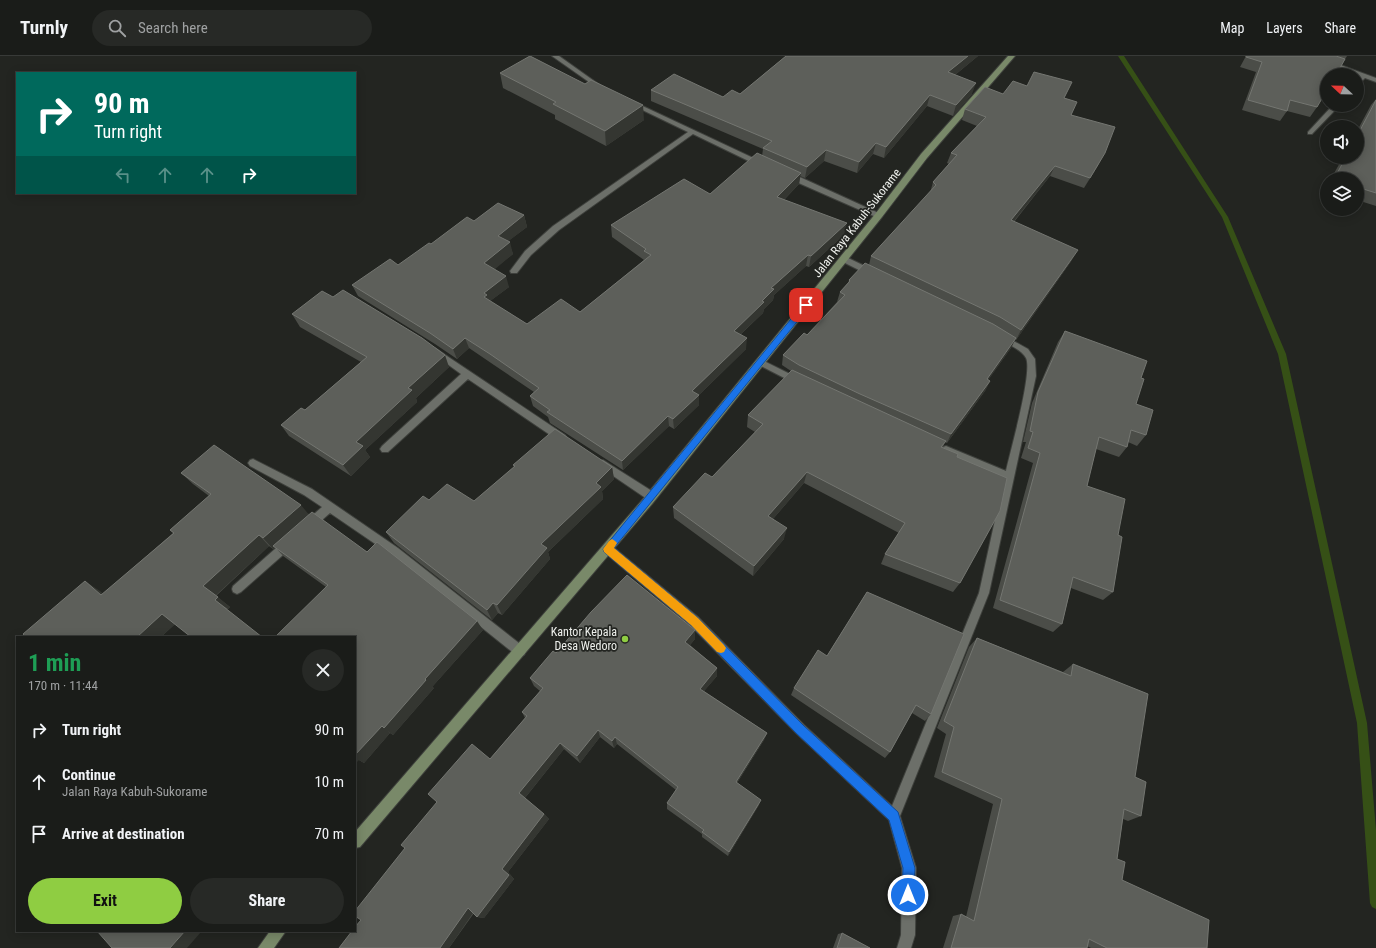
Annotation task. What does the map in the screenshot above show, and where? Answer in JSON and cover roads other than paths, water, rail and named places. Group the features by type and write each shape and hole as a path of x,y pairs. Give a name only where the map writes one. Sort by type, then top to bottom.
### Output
{"main road":[{"name":"Jalan Raya Kabuh-Sukorame","path":"356,841 608,549 844,259 924,156 1012,56"},
{"path":"264,948 278,932"}],"street":[{"path":"555,56 595,85 609,92"},
{"path":"1310,56 1342,68"},
{"path":"1364,76 1376,80"},
{"path":"623,99 766,166"},
{"path":"1310,133 1330,112"},
{"path":"514,271 536,246 556,228 692,132"},
{"path":"780,172 879,215"},
{"path":"844,259 878,276"},
{"path":"894,816 984,593 1032,376 1030,359 1025,351 992,331"},
{"path":"430,348 572,444"},
{"path":"760,362 806,386"},
{"path":"385,449 467,374"},
{"path":"940,447 1010,477"},
{"path":"592,457 650,498"},
{"path":"253,462 308,492 394,551 520,651"},
{"path":"237,589 330,507"},
{"path":"608,549 694,621 800,729 894,816 909,868 908,935 904,948"}],"waterway":[{"path":"1121,56 1225,217 1282,354 1362,723 1376,903"}],"place":[{"name":"Kantor Kepala Desa Wedoro","path":"625,639"}]}
